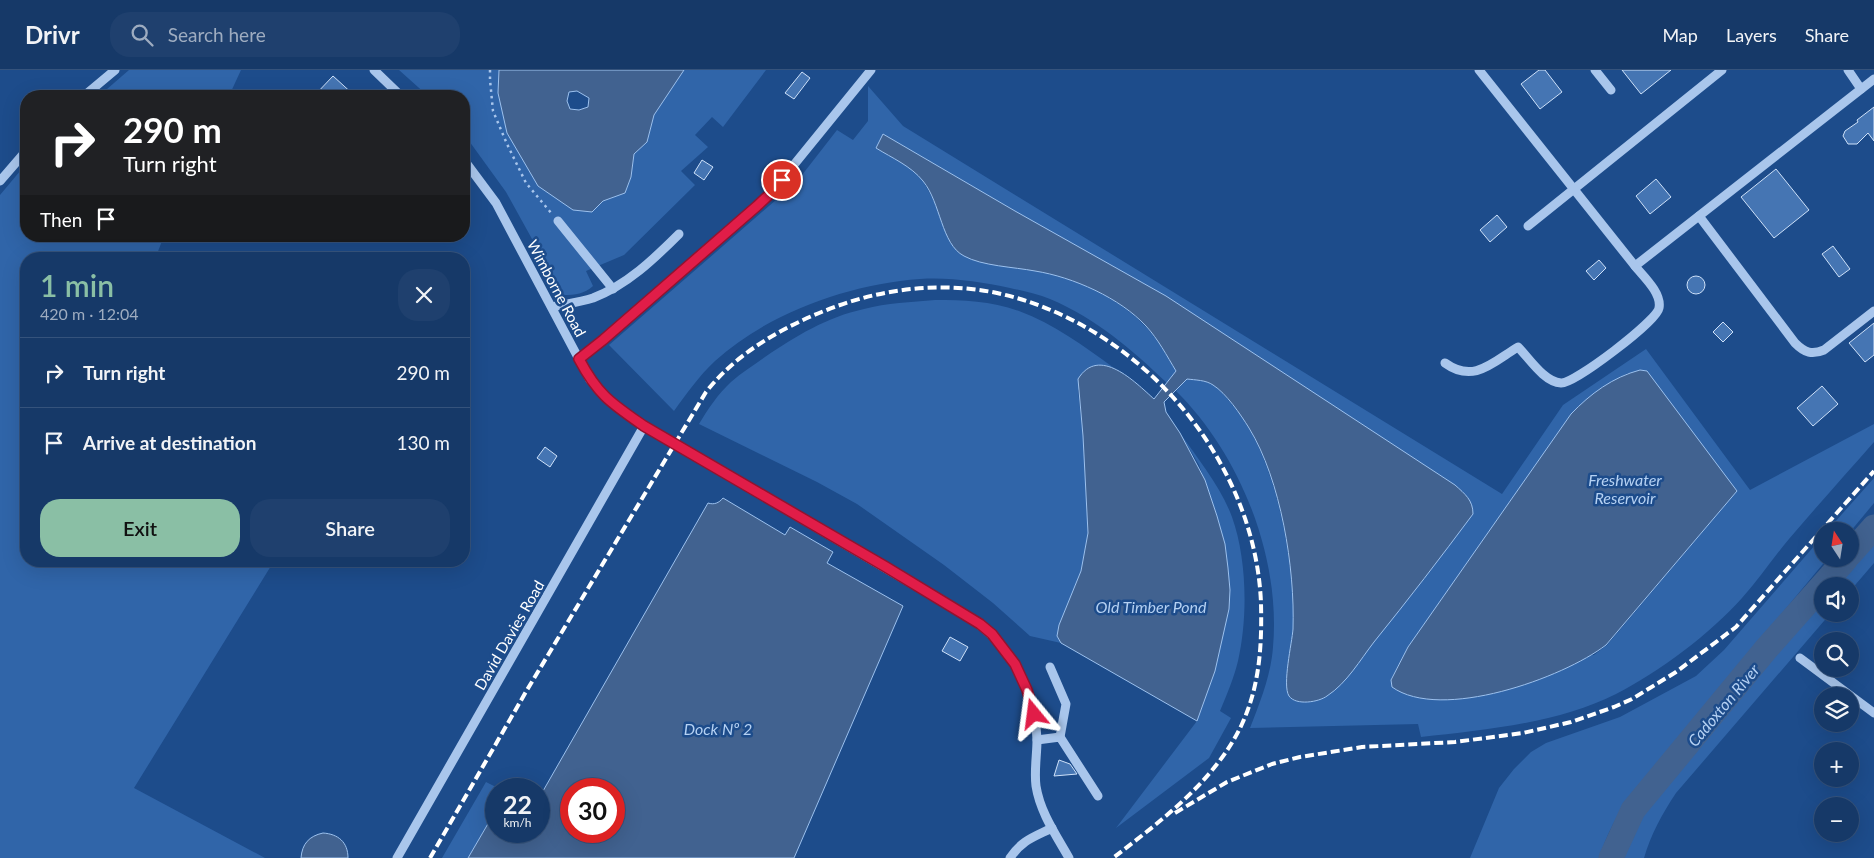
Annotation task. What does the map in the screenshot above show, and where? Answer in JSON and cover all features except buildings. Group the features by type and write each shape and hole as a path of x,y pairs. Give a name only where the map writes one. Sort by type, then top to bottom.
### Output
{"street":[{"path":"91,90 115,70"},
{"path":"374,70 395,90"},
{"path":"579,359 771,193 871,70"},
{"path":"1595,70 1611,90"},
{"path":"1528,226 1722,70"},
{"path":"1848,70 1861,89"},
{"path":"1445,363 1463,373 1475,372 1518,347 1550,379 1562,384 1576,378 1648,324 1657,314 1659,300 1635,266 1485,72"},
{"path":"1635,266 1874,79"},
{"path":"0,181 20,158"},
{"name":"Wimborne Road","path":"470,168 496,203 590,380 613,404 644,426 878,562 970,618 988,631 1008,654 1023,679 1034,714 1037,740 1036,787 1042,808 1069,858"},
{"path":"1699,216 1795,343 1805,352 1817,353 1824,350 1874,311"},
{"path":"558,221 613,289"},
{"path":"552,308 592,298 613,289 647,265 680,234"},
{"name":"David Davies Road","path":"397,858 644,426"},
{"path":"1800,658 1874,713"},
{"path":"1050,666 1066,704 1060,737 1098,796"},
{"path":"1037,740 1060,737"},
{"path":"1010,858 1026,840 1052,828"}],"path":[{"path":"490,70 493,111 507,144 526,183 558,221"}],"shaded area":[{"path":"129,70 241,70 232,90 106,90"},
{"path":"399,70 499,70 498,93 592,212 603,201 625,193 631,177 634,154 647,142 654,115 684,70 766,70 723,127 712,117 695,135 708,147 681,171 695,185 624,255 586,271 593,286 586,291 572,295 563,295 506,192 470,142 470,90 421,90"},
{"path":"868,86 903,126 1502,494 1563,405 1646,349 1750,490 1874,424 1874,442 1789,539 1729,612 1683,651 1649,675 1616,694 1594,704 1546,719 1495,728 1421,737 1418,724 1250,728 1264,688 1272,657 1274,613 1270,578 1263,543 1252,509 1237,476 1199,416 1176,391 1187,378 1210,383 1222,392 1249,429 1262,454 1272,483 1287,544 1291,574 1293,636 1286,682 1410,597 1473,514 1015,211 883,134 923,181 964,256 1039,271 1068,279 1097,291 1123,307 1146,327 1176,371 1167,383 1113,336 1067,307 1045,297 1025,291 954,279 920,279 865,287 838,294 784,315 736,344 715,361 688,391 674,411 609,345 784,193 802,175 837,130 853,140 868,121","holes":["1628,373 1737,491 1607,645 1594,655 1391,679 1408,647 1571,414 1598,391"]},
{"path":"20,171 20,242 162,242 158,252 20,252 20,567 270,567 134,788 265,858 0,858 0,195"},
{"path":"935,300 988,303 1019,311 1057,329 1114,368 1103,365 1078,390 1083,436 1088,533 1081,571 1057,636 1061,643 1030,636 993,603 944,565 857,504 817,482 699,424 710,407 735,378 812,328 850,312 899,303"},
{"path":"1180,433 1222,495 1232,517 1241,551 1244,607 1241,644 1234,674 1220,711 1231,718 1209,758 1116,828 1197,721 1230,590 1225,544 1217,516 1199,465"},
{"path":"1874,478 1874,503 1858,522 1835,522"},
{"path":"1874,541 1874,563 1859,580 1859,577 1843,577 1851,568 1859,568 1859,558"},
{"path":"1814,546 1814,568 1820,568 1632,794 1613,824 1599,858 1470,858 1499,788 1531,752 1546,743 1620,717 1696,676 1724,650"},
{"path":"1814,610 1814,622 1823,622 1676,793 1657,824 1644,858 1624,858 1636,825 1656,795"},
{"path":"485,784 485,829 468,858 442,858"}],"water":[{"path":"499,70 684,70 654,115 647,142 634,154 631,177 625,193 603,201 592,212 573,210 538,186 507,133 498,93","holes":["577,91 589,98 588,107 579,110 570,109 567,101 569,92"]},
{"name":"Old Timber Pond","path":"883,134 1166,296 1455,485 1468,498 1472,505 1473,514 1353,671 1334,691 1323,698 1308,702 1297,701 1289,696 1287,691 1287,674 1293,629 1293,605 1288,552 1278,498 1260,449 1246,423 1223,393 1210,383 1200,380 1187,379 1164,402 1166,412 1180,433 1205,480 1225,544 1228,568 1229,609 1215,671 1197,721 1061,643 1057,636 1059,625 1081,571 1088,533 1078,379 1087,369 1096,365 1106,366 1127,376 1154,399 1176,371 1146,326 1123,306 1095,290 1050,274 980,262 964,256 956,250 950,242 934,200 923,181 907,167 876,148"},
{"name":"Freshwater Reservoir","path":"1640,370 1647,371 1737,491 1606,645 1586,658 1532,682 1501,692 1470,698 1440,700 1414,697 1392,687 1391,680 1408,647 1571,414 1602,387 1620,377"},
{"name":"Dock Nº 2","path":"723,498 785,535 790,527 833,552 827,563 903,606 794,858 468,858 485,829 485,843 550,843 550,779 708,503 714,504"},
{"path":"323,833 338,837 344,843 348,852 348,858 301,858 307,841"}],"waterway":[{"name":"Cadoxton River","path":"1859,544 1874,527"},
{"name":"Cadoxton River","path":"1611,858 1633,810 1767,648 1838,568"}],"railway":[{"path":"430,858 527,690 706,392 718,378 759,344 807,318 866,297 887,292 931,288 975,289 997,293 1049,309 1097,334 1141,366 1180,405 1212,449 1237,498 1254,549 1261,603 1259,664 1253,694 1242,724 1218,763 1186,798 1113,858"},
{"path":"1175,813 1227,782 1272,764 1300,757 1362,747 1455,742 1523,733 1571,722 1632,699 1676,672 1736,627 1874,471"}],"route":[{"path":"782,180 757,206 579,359 590,380 601,393 644,426 886,567 988,631 1008,654 1023,679 1034,714"}]}
